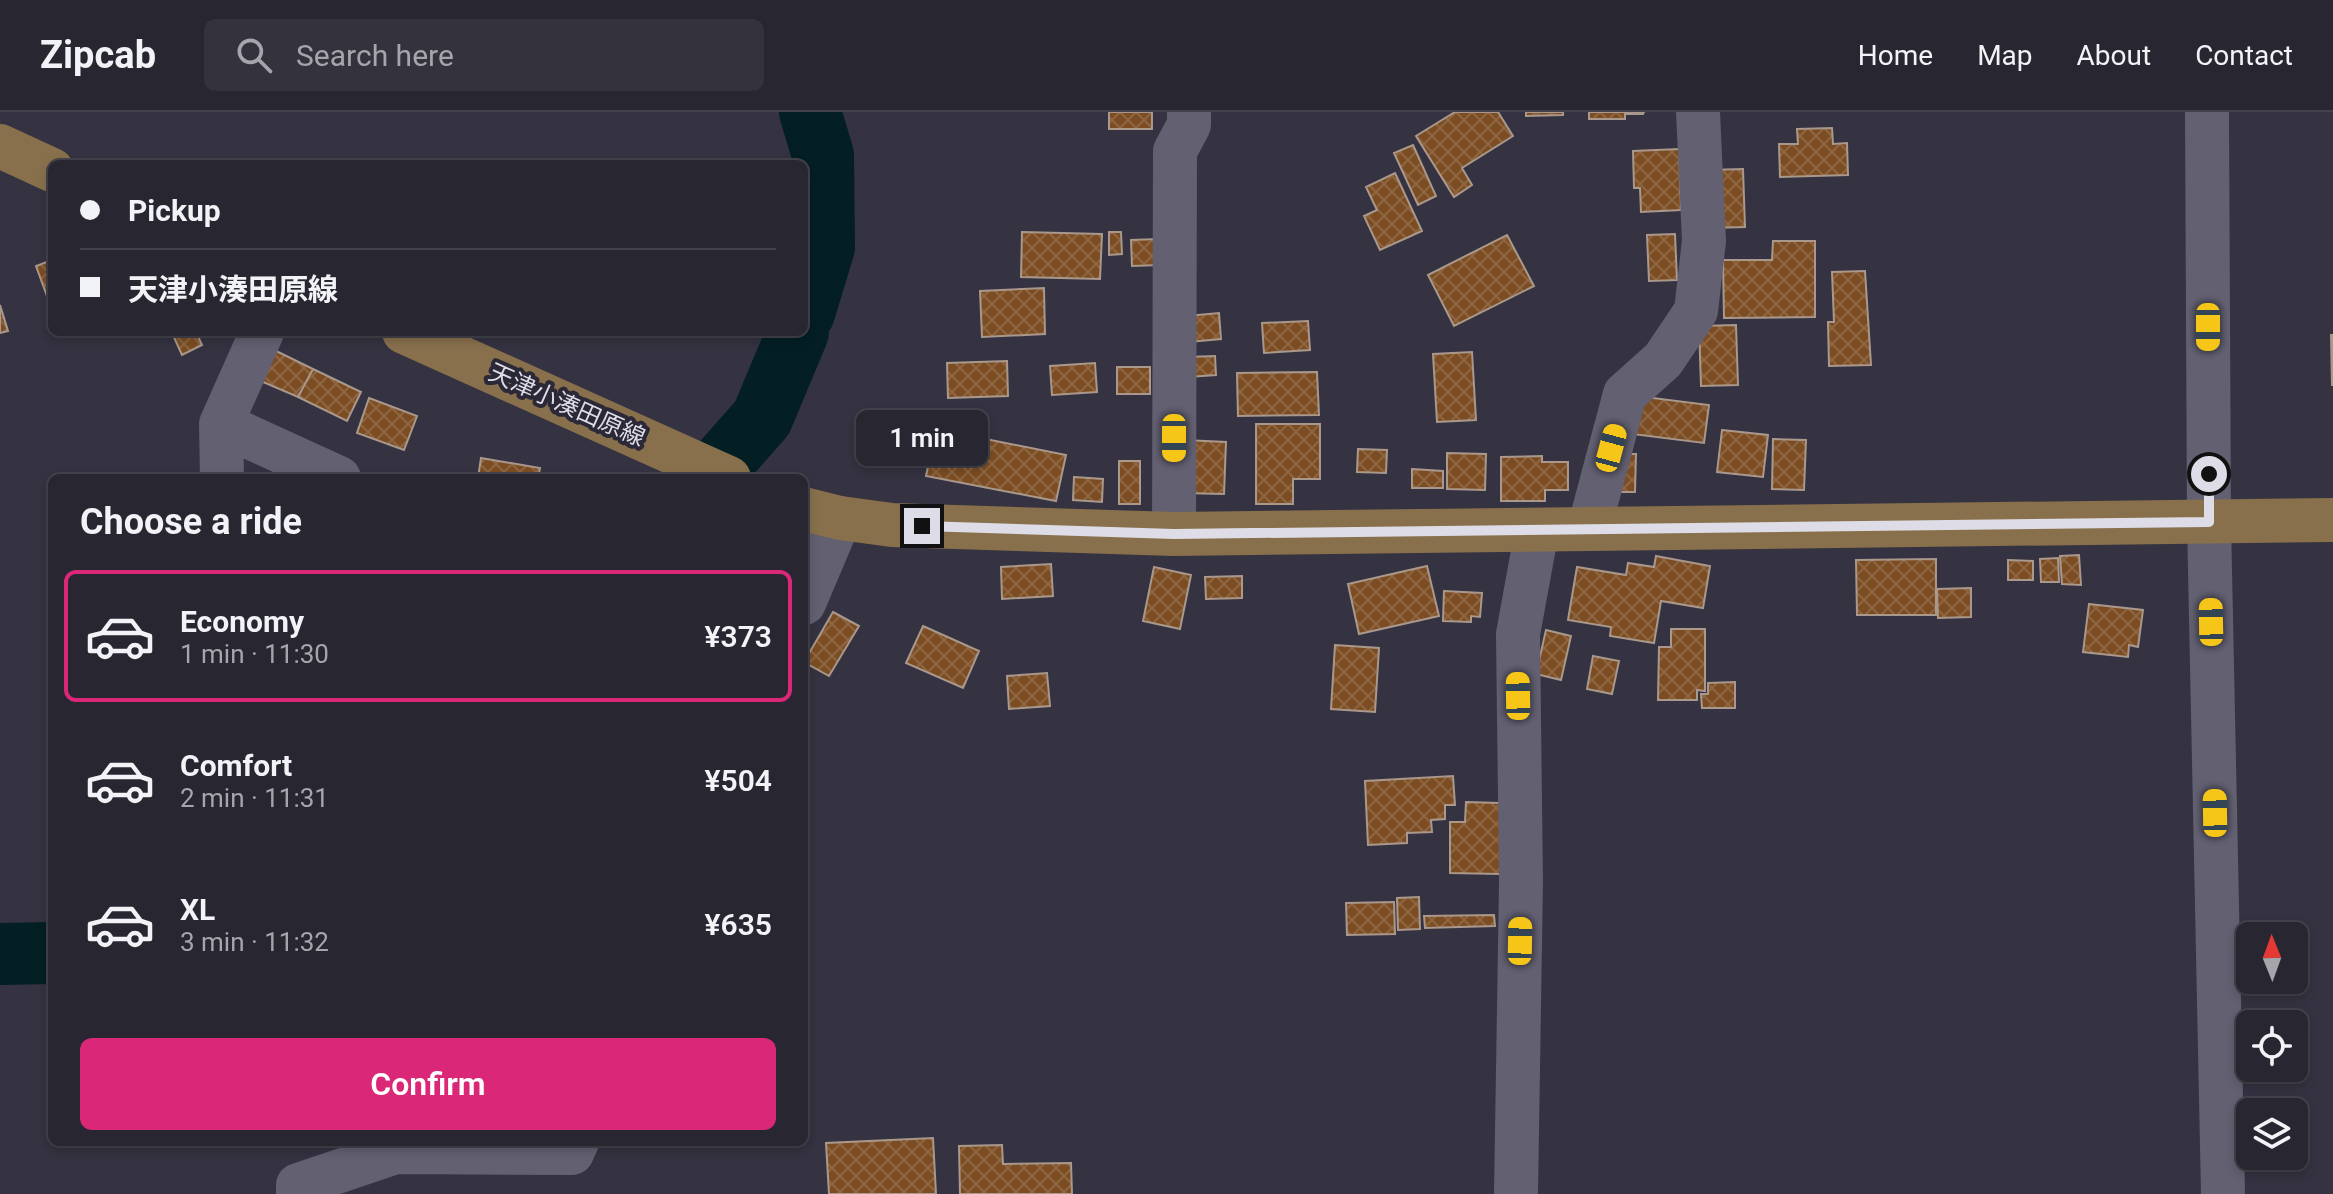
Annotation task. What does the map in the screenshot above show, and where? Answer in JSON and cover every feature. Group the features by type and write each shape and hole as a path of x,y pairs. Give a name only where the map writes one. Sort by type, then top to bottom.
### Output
{"main road":[{"path":"0,146 48,168"},
{"name":"天津小湊田原線","path":"413,336 720,474"},
{"path":"822,514 1012,531 1174,534 2333,520"}],"street":[{"path":"1174,534 1175,151 1189,125 1189,112"},
{"path":"1589,529 1625,394 1663,360 1696,311 1704,241 1698,112"},
{"path":"2207,112 2209,522 2223,1194"},
{"path":"222,474 221,424 260,336"},
{"path":"221,424 330,474"},
{"path":"808,583 822,514"},
{"path":"1516,1194 1521,882 1518,634 1537,530"},
{"path":"298,1194 298,1185 396,1152 572,1153 575,1146"}],"building":[{"path":"1109,112 1152,112 1152,129 1109,129"},
{"path":"1455,112 1498,112 1513,136 1462,168 1472,185 1454,197 1416,136"},
{"path":"1526,112 1563,112 1563,115 1526,116"},
{"path":"1589,112 1644,112 1625,114 1625,119 1589,119"},
{"path":"1832,128 1833,144 1847,143 1848,175 1780,177 1779,144 1798,144 1797,129"},
{"path":"1413,145 1436,196 1418,205 1394,153"},
{"path":"1679,149 1681,210 1641,212 1640,188 1634,188 1633,151"},
{"path":"1743,169 1745,227 1711,228 1709,170"},
{"path":"1395,173 1422,231 1380,250 1364,216 1377,210 1366,187"},
{"path":"1022,232 1102,234 1100,279 1021,277"},
{"path":"1109,232 1121,232 1122,254 1109,255"},
{"path":"1675,234 1677,280 1649,281 1647,235"},
{"path":"1507,235 1534,286 1454,326 1428,275"},
{"path":"1159,239 1160,265 1132,266 1131,240"},
{"path":"1773,241 1815,241 1815,317 1724,318 1723,260 1772,260"},
{"path":"48,262 48,299 36,266"},
{"path":"1865,271 1871,365 1829,366 1828,322 1834,322 1832,272"},
{"path":"1044,288 1045,334 982,337 980,291"},
{"path":"0,305 8,331 0,333"},
{"path":"1219,313 1221,339 1189,342 1187,316"},
{"path":"1308,321 1310,350 1264,353 1262,323"},
{"path":"1736,325 1738,385 1701,386 1699,326"},
{"path":"2333,335 2333,385 2332,385"},
{"path":"173,336 198,336 202,345 182,355"},
{"path":"270,348 313,369 298,397 256,379"},
{"path":"1472,352 1476,420 1437,422 1433,354"},
{"path":"1215,356 1216,375 1188,377 1186,357"},
{"path":"1007,361 1008,396 948,398 947,363"},
{"path":"1095,363 1097,392 1052,395 1050,366"},
{"path":"1117,367 1150,367 1150,394 1117,394"},
{"path":"313,369 361,392 347,421 298,397"},
{"path":"1317,372 1319,415 1238,416 1237,373"},
{"path":"1637,396 1709,405 1704,443 1632,434"},
{"path":"369,398 417,416 404,450 357,433"},
{"path":"1256,424 1320,424 1320,479 1293,479 1293,504 1256,504"},
{"path":"936,429 1066,455 1056,501 926,476"},
{"path":"1722,430 1768,435 1763,477 1717,472"},
{"path":"1773,439 1806,440 1804,490 1772,489"},
{"path":"1184,440 1226,442 1224,494 1182,493"},
{"path":"1358,449 1387,450 1386,473 1357,472"},
{"path":"1447,453 1486,454 1485,490 1447,489"},
{"path":"1611,454 1636,454 1635,492 1610,492"},
{"path":"1542,456 1542,462 1568,462 1568,490 1545,490 1545,501 1501,501 1501,457"},
{"path":"481,458 540,468 539,474 479,474"},
{"path":"1119,461 1140,461 1140,504 1119,504"},
{"path":"1412,469 1443,471 1443,488 1412,488"},
{"path":"1074,477 1103,479 1102,502 1073,500"},
{"path":"2079,555 2081,585 2062,584 2060,556"},
{"path":"1656,556 1710,566 1703,608 1661,601 1654,643 1610,636 1611,627 1568,620 1577,567 1626,575 1628,563 1654,567"},
{"path":"2058,558 2059,582 2041,582 2040,559"},
{"path":"1936,559 1936,615 1857,615 1856,560"},
{"path":"2008,560 2033,561 2033,580 2008,580"},
{"path":"1051,564 1053,596 1002,599 1001,567"},
{"path":"1427,566 1439,616 1359,634 1348,584"},
{"path":"1154,567 1191,575 1180,629 1143,621"},
{"path":"1242,576 1242,598 1206,599 1205,577"},
{"path":"1971,588 1971,617 1938,618 1937,589"},
{"path":"1444,591 1482,593 1480,617 1471,616 1471,622 1443,621"},
{"path":"2089,604 2143,610 2138,647 2129,645 2128,657 2083,652"},
{"path":"833,612 859,626 829,676 808,664 808,655"},
{"path":"923,626 979,651 963,688 906,663"},
{"path":"1671,629 1705,629 1705,691 1697,690 1697,700 1658,700 1659,647 1671,647"},
{"path":"1546,630 1571,636 1561,680 1536,674"},
{"path":"1335,645 1379,648 1375,712 1331,709"},
{"path":"1593,656 1619,661 1612,694 1587,689"},
{"path":"1047,673 1050,706 1009,709 1007,676"},
{"path":"1735,682 1735,708 1702,708 1701,694 1708,694 1708,683"},
{"path":"1453,776 1455,805 1445,805 1445,819 1431,820 1432,832 1407,833 1407,843 1368,845 1365,781"},
{"path":"1466,802 1500,803 1500,874 1450,873 1450,822 1465,822"},
{"path":"1419,897 1420,929 1398,930 1397,898"},
{"path":"1394,902 1395,934 1347,935 1346,903"},
{"path":"1494,915 1495,926 1425,928 1424,916"},
{"path":"933,1138 936,1194 829,1194 826,1143"},
{"path":"1002,1145 1003,1164 1071,1163 1072,1194 960,1194 959,1146"}],"waterway":[{"path":"808,300 824,247 823,155 810,112"},
{"path":"713,474 762,418 796,336"},
{"path":"0,954 48,953"}],"route":[{"path":"922,526 1174,534 2209,522 2209,474"}]}
